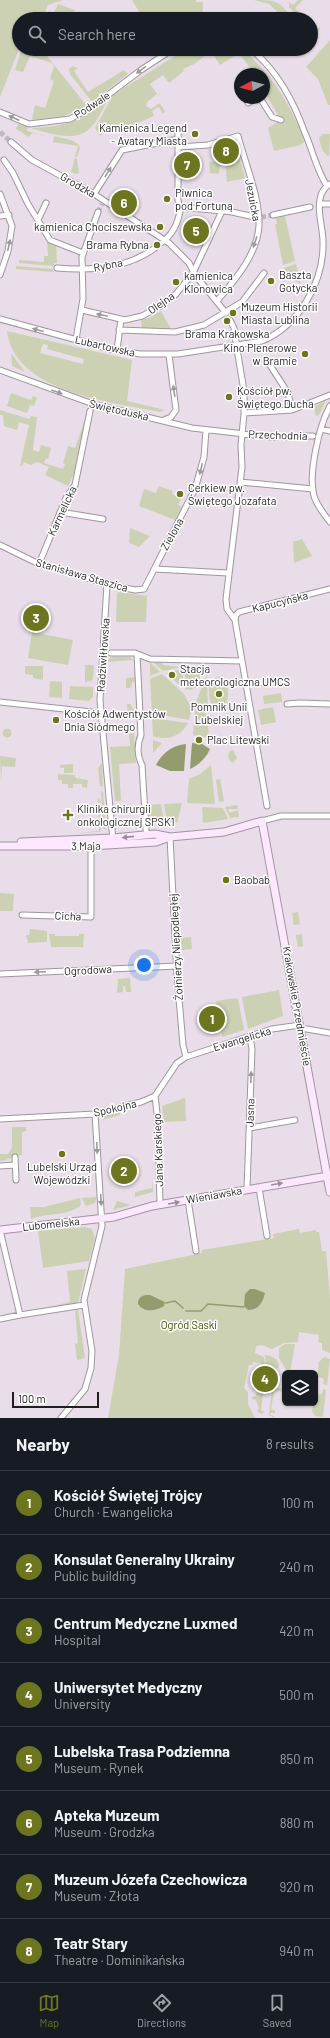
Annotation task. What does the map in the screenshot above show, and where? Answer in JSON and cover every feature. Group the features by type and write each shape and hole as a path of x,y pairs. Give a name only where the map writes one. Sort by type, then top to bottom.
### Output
{"street":[{"name":"Podwale","path":"0,112 29,124 70,119 92,107 141,70 163,56"},
{"path":"258,56 283,84 306,133 318,172 328,185 320,196 320,204 330,204"},
{"path":"264,104 272,117 281,120"},
{"path":"165,241 174,230 181,207 179,206 178,200 178,132"},
{"name":"Jezuicka","path":"179,147 208,145 238,136 256,200 259,218 258,230 249,257 240,272 217,301"},
{"path":"94,194 122,150 178,139"},
{"name":"Grodzka","path":"11,142 32,160 94,194 103,202 165,241 189,263 194,274 226,312"},
{"path":"4,160 13,173 50,240 83,253"},
{"path":"0,194 9,215 12,232 0,275"},
{"path":"38,220 46,203"},
{"name":"Lubartowska","path":"0,319 117,350 140,354 169,355 258,342 274,335 291,321 307,301 317,279 323,254 320,204"},
{"path":"181,207 232,212 259,218"},
{"path":"272,215 310,207"},
{"name":"Olejna","path":"82,310 121,319 142,316 152,312 176,294 194,274 222,211"},
{"path":"76,339 82,310 83,253 98,212"},
{"path":"0,216 9,215"},
{"name":"Rybna","path":"58,268 83,270 134,260 165,241"},
{"path":"119,330 176,332 204,325 244,300 264,273"},
{"path":"117,350 121,319"},
{"path":"230,320 234,327 236,346 243,378 244,413 240,482 226,599 227,609 235,620 267,806"},
{"path":"164,420 171,417 176,410 169,355"},
{"path":"268,362 288,393 292,410"},
{"name":"Świętoduska","path":"0,370 93,404 206,430 242,434"},
{"path":"244,413 292,410 330,395"},
{"path":"330,406 320,429 312,478 313,489 318,506 330,522"},
{"name":"Karmelicka","path":"39,564 66,498 75,485 90,411"},
{"path":"320,429 330,431"},
{"name":"Zielona","path":"155,569 161,553 184,511 198,481 204,457 206,430"},
{"name":"Przechodnia","path":"242,434 272,437 313,436"},
{"path":"240,482 313,489"},
{"path":"60,512 103,518"},
{"name":"Stanisława Staszica","path":"0,545 39,564 107,584 135,590 142,590 147,586 155,569"},
{"path":"155,569 228,573"},
{"name":"Radziwiłłowska","path":"107,584 106,627 100,680 101,713 113,841"},
{"name":"Kapucyńska","path":"235,620 236,615 239,612 330,589"},
{"path":"111,653 137,654 150,659 242,661"},
{"path":"137,654 142,735 138,742 139,759 142,765 143,817 146,830"},
{"path":"0,702 101,713"},
{"path":"287,704 330,704"},
{"path":"262,821 281,816 330,816"},
{"name":"3 Maja","path":"0,846 91,846 155,834 170,837 218,833 262,821"},
{"name":"Krakowskie Przedmieście","path":"262,821 330,1192"},
{"name":"Żołnierzy Niepodległej","path":"170,837 177,966 183,1045 186,1057"},
{"name":"3 Maja","path":"0,843 113,841"},
{"name":"Cicha","path":"22,915 90,917 91,846"},
{"name":"Ogrodowa","path":"0,974 177,966"},
{"name":"Ewangelicka","path":"186,1057 285,1026 300,1026 330,1033"},
{"name":"Jasna","path":"247,1189 252,1049 250,1037"},
{"path":"155,1096 177,1063 186,1057"},
{"name":"Spokojna","path":"0,1119 96,1114 141,1102 155,1096"},
{"name":"Jana Karskiego","path":"155,1096 158,1122 160,1205"},
{"path":"61,1418 83,1393 91,1372 92,1351 84,1305 101,1237 102,1218 96,1114"},
{"path":"250,1128 295,1120"},
{"path":"15,1157 16,1180"},
{"path":"0,1166 16,1165"},
{"name":"Wieniawska","path":"102,1218 116,1217 160,1205 328,1176"},
{"path":"259,1188 267,1236"},
{"path":"188,1200 196,1251"},
{"name":"Lubomelska","path":"0,1230 102,1218"},
{"path":"0,1230 20,1316"},
{"path":"0,1319 84,1305"}],"green space":[{"path":"0,0 63,0 48,5 45,12 12,12 12,56 16,56 0,97"},
{"path":"132,0 196,0 196,2 203,2 202,12 139,12"},
{"path":"254,0 273,1 281,5 288,12 278,12 269,4"},
{"path":"298,0 303,0 295,8 299,12 294,12 289,7 289,2 293,5"},
{"path":"58,4 75,10 74,12 54,12"},
{"path":"330,40 330,105 328,105 318,79 306,67 316,56 318,56 318,54"},
{"path":"19,56 30,56 23,72 15,70"},
{"path":"30,56 47,56 87,106 64,116 32,120 35,105 45,108 54,81 50,79 54,66 52,63"},
{"path":"175,56 204,56 194,64 183,69 184,71 169,83 163,75 150,84 157,94 147,102 146,106 151,109 160,103 165,112 163,114 159,107 152,111 154,116 133,125 133,128 119,132 119,126 101,130 102,135 100,136 95,128 113,95"},
{"path":"214,56 234,56 220,65"},
{"path":"241,56 249,56 262,68 250,68"},
{"path":"73,66 78,68 74,71 88,92 124,70 128,74 92,102 70,74 69,69"},
{"path":"270,78 290,109 303,136 304,142 300,145 274,151 268,128 281,120 270,101"},
{"path":"109,98 94,123 82,134 61,136 32,128 56,126 74,121 90,112"},
{"path":"18,124 28,127 27,131 46,136 32,133 29,137 16,129"},
{"path":"323,134 330,134 329,156 323,151 320,143 319,138"},
{"path":"54,136 71,140 78,144 80,148 77,157 75,157 78,146 53,142"},
{"path":"239,156 245,178 227,182 225,158"},
{"path":"75,158 77,159 79,173 77,174 71,172"},
{"path":"220,161 219,174 210,173 209,162"},
{"path":"285,216 295,261 283,265 275,224 277,224 276,218"},
{"path":"47,242 56,245 57,263 54,263 54,266 19,263 19,260 44,262 44,256 48,256"},
{"path":"296,264 301,284 286,276 284,268"},
{"path":"16,266 52,269 54,272 16,269"},
{"path":"161,311 172,331 142,330 141,319 149,318"},
{"path":"7,331 132,360 127,401 165,410 160,412 116,404 68,391 46,381 27,368 14,352","holes":["43,344 48,345 47,349 84,359 83,364 40,353"]},
{"path":"11,353 25,372 12,366"},
{"path":"11,393 31,400 33,396 37,398 34,406 30,405 27,413 7,406"},
{"path":"326,400 319,415 316,416 314,407"},
{"path":"0,410 29,419 31,416 37,417 33,450 39,452 41,445 51,448 48,459 46,458 44,463 63,469 65,464 63,463 68,446 75,448 85,419 74,474 68,486 45,475 49,467 37,462 31,465 24,462 22,466 20,466 29,425 19,422 17,430 4,426 3,415 0,415"},
{"path":"159,486 173,491 172,494 181,499 178,505 182,507 175,520 139,506 144,489 156,493"},
{"path":"130,528 150,536 139,547 129,543"},
{"path":"302,539 312,556 294,563 293,542"},
{"path":"117,593 147,596 146,622 116,622"},
{"path":"32,632 73,640 68,665 28,658"},
{"path":"111,657 130,657 134,660 106,662"},
{"path":"150,662 160,672 150,676"},
{"path":"162,662 163,665 181,667 163,671 154,663"},
{"path":"85,665 94,665 93,679 91,681 85,682"},
{"path":"25,666 43,666 43,680 33,678 33,675 25,674"},
{"path":"185,669 202,672 197,686 191,690 185,689"},
{"path":"183,670 183,688 166,673"},
{"path":"162,674 184,694 192,708 189,720 152,713 150,679"},
{"path":"207,675 208,712 196,702"},
{"path":"136,677 136,681 132,683 130,688 126,688 126,678"},
{"path":"217,677 224,680 228,691 226,703 221,709 216,708 212,704 209,695 210,684"},
{"path":"50,681 62,682 62,698 49,697"},
{"path":"70,686 93,687 93,697 89,701 69,699"},
{"path":"281,693 282,702 264,704 263,696"},
{"path":"127,704 130,704 134,710 138,711 138,717 128,717"},
{"path":"196,705 208,716 208,719 194,720"},
{"path":"273,707 276,722 261,725 258,710"},
{"path":"152,716 166,720 188,723 177,735 163,738 153,736"},
{"path":"208,722 209,738 193,735 194,723"},
{"path":"7,728 12,733 7,738 2,733"},
{"path":"134,733 136,763 119,764 121,801 115,801 110,747 130,746 129,734"},
{"path":"153,740 162,743 153,753"},
{"path":"233,750 237,758 233,763 230,761 228,756 230,751"},
{"path":"0,756 16,758 15,767 2,766 1,782"},
{"path":"102,763 103,786 100,787 98,768"},
{"path":"73,764 73,773 64,773 64,768 60,768 60,765"},
{"path":"211,765 215,804 187,803 189,779 200,774"},
{"path":"58,774 74,775 76,778 88,780 87,788 82,787 82,784 73,784 73,788 68,788 68,784 62,784 62,780 58,780"},
{"path":"220,779 224,801 219,802 216,780"},
{"path":"101,791 103,792 106,830 103,828"},
{"path":"98,797 100,800 101,830 99,832 78,833 99,831"},
{"path":"182,803 177,823 167,822 164,804"},
{"path":"161,804 164,822 152,824 152,816 147,816 147,805"},
{"path":"237,805 238,809 228,809 229,813 238,810 239,817 230,818 225,807"},
{"path":"202,807 223,808 228,819 203,823"},
{"path":"0,893 14,894 13,911 0,911"},
{"path":"298,912 300,924 294,925 292,913"},
{"path":"30,929 47,931 47,942 28,943 26,935 29,935"},
{"path":"49,934 55,934 55,936 79,936 79,934 84,934 83,947 51,947"},
{"path":"302,934 303,946 298,947 296,935"},
{"path":"191,937 192,949 182,950 181,938"},
{"path":"130,978 131,992 126,992 125,986 123,986 123,992 117,993 118,979"},
{"path":"279,990 283,1016 248,1029 242,997"},
{"path":"238,999 244,1030 222,1037 216,1001"},
{"path":"299,1050 301,1050 321,1152 319,1153"},
{"path":"185,1098 186,1121 164,1122 162,1106"},
{"path":"120,1111 120,1115 102,1120 105,1115"},
{"path":"12,1127 26,1127 26,1131 22,1132 22,1155 0,1161 0,1154 8,1154 12,1147"},
{"path":"152,1180 153,1192 135,1197 135,1192 152,1188"},
{"path":"97,1197 95,1203 86,1206 82,1198"},
{"path":"80,1198 81,1204 79,1208 78,1207 68,1212 31,1219 30,1207 44,1207"},
{"path":"117,1201 131,1205 113,1210"},
{"path":"84,1227 92,1229 95,1238 89,1261 43,1268 38,1231"},
{"name":"Ogród Saski","path":"299,1229 300,1233 316,1230 316,1232 319,1232 322,1251 326,1251 330,1298 330,1353 322,1350 322,1343 318,1342 319,1335 299,1332 298,1342 284,1343 272,1349 262,1345 256,1346 255,1353 264,1357 265,1366 261,1367 261,1363 253,1362 252,1365 249,1365 244,1388 248,1392 248,1404 255,1418 108,1418 119,1355 125,1269 202,1253 202,1250 274,1238 273,1234"},
{"path":"86,1269 78,1303 57,1308 57,1305 70,1302 67,1271"},
{"path":"78,1310 85,1358 77,1360 75,1344 78,1343 75,1311"},
{"path":"285,1344 295,1344 291,1370 286,1370 279,1358 279,1348"},
{"path":"265,1355 273,1357 277,1360 279,1367 276,1369 266,1367"},
{"path":"324,1357 330,1359 327,1385 323,1384 324,1379 318,1376 319,1362"},
{"path":"258,1385 282,1389 282,1392 274,1391 271,1410 275,1410 275,1413 271,1413 270,1415 274,1416 274,1418 269,1415 272,1390 263,1389 267,1394 263,1395 261,1410 265,1412 261,1414 257,1411 259,1408 256,1400 252,1399 252,1397 256,1396"},
{"path":"323,1389 326,1390 323,1417 315,1416 312,1411 313,1406 318,1406 318,1395 322,1394"}],"shaded area":[{"path":"192,743 202,744 210,749 207,755 197,765 190,769"},
{"path":"186,744 184,771 170,771 156,765 168,750"},
{"path":"250,1289 255,1289 265,1293 258,1307 248,1310 244,1306 245,1294"},
{"path":"150,1295 165,1302 164,1306 150,1310 143,1309 138,1304 138,1301 143,1296"}],"waterway":[{"path":"166,1303 175,1301 183,1308"},
{"path":"186,1311 201,1311 208,1304 244,1307"}],"tunnel":[{"path":"0,132 11,142"},
{"path":"98,212 102,204"},
{"path":"261,217 273,215"}],"place":[{"name":"Kamienica Legend - Avatary Miasta","path":"195,134"},
{"name":"Teatr Stary","path":"226,151"},
{"name":"Muzeum Józefa Czechowicza","path":"187,165"},
{"name":"Piwnica pod Fortuną","path":"167,199"},
{"name":"Apteka Muzeum","path":"124,203"},
{"name":"kamienica Chociszewska","path":"160,227"},
{"name":"Lubelska Trasa Podziemna","path":"196,231"},
{"name":"Brama Rybna","path":"157,245"},
{"name":"Baszta Gotycka","path":"271,281"},
{"name":"kamienica Klonowica","path":"176,282"},
{"name":"Muzeum Historii Miasta Lublina","path":"233,313"},
{"name":"Brama Krakowska","path":"227,321"},
{"name":"Kino Plenerowe w Bramie","path":"305,354"},
{"name":"Kościół pw. Świętego Ducha","path":"229,397"},
{"name":"Cerkiew pw. Świętego Jozafata","path":"180,494"},
{"name":"Centrum Medyczne Luxmed","path":"36,618"},
{"name":"Stacja meteorologiczna UMCS","path":"172,675"},
{"name":"Pomnik Unii Lubelskiej","path":"219,694"},
{"name":"Kościół Adwentystów Dnia Siódmego","path":"56,720"},
{"name":"Plac Litewski","path":"199,740"},
{"name":"Klinika chirurgii onkologicznej SPSK1","path":"68,815"},
{"name":"Baobab","path":"226,880"},
{"name":"Kościół Świętej Trójcy","path":"212,1019"},
{"name":"Lubelski Urząd Wojewódzki","path":"62,1154"},
{"name":"Konsulat Generalny Ukrainy","path":"124,1171"},
{"name":"Uniwersytet Medyczny","path":"265,1379"}]}
